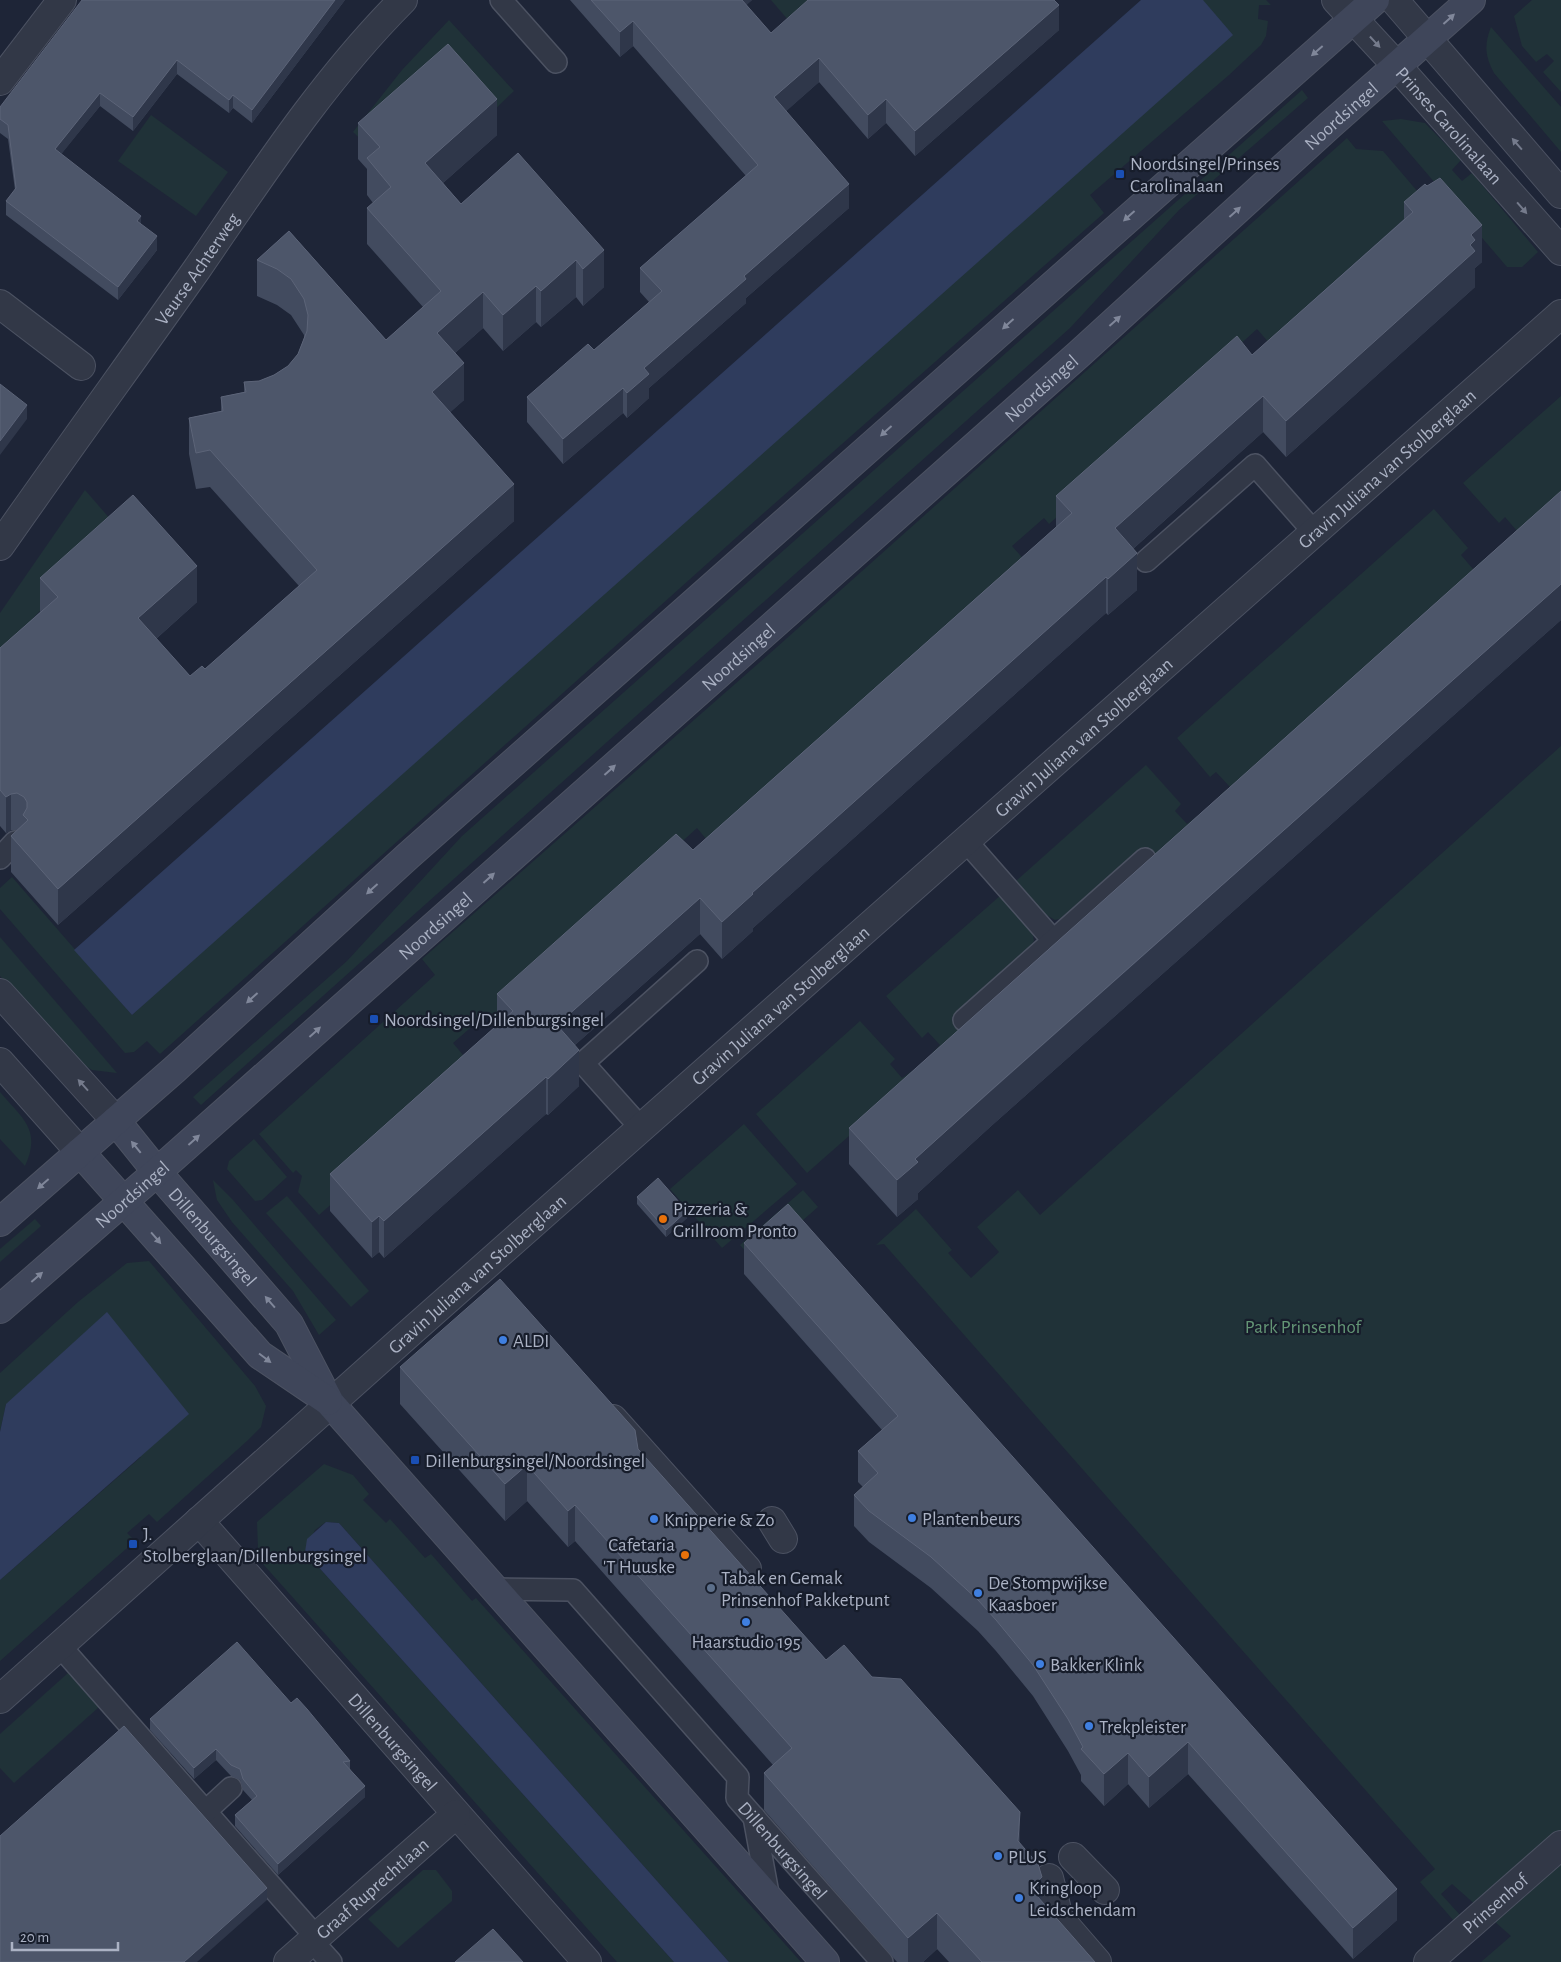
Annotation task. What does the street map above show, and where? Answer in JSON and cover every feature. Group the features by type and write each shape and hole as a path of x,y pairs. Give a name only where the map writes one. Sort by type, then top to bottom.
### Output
{"main road":[{"path":"0,1222 182,1063 408,856 1345,9 1375,0"},
{"name":"Noordsingel","path":"0,1309 1079,354 1471,0"},
{"name":"Dillenburgsingel","path":"116,1121 157,1172 289,1324 330,1403 825,1962"},
{"name":"Dillenburgsingel","path":"80,1152 260,1355 330,1403"}],"street":[{"path":"0,81 62,0"},
{"name":"Veurse Achterweg","path":"0,546 89,418 147,340 269,163 329,84 403,0"},
{"name":"Prinses Carolinalaan","path":"1394,0 1561,194"},
{"name":"Prinses Carolinalaan","path":"1345,9 1561,251"},
{"path":"0,304 81,366"},
{"name":"Gravin Juliana van Stolberglaan","path":"0,1699 330,1403 487,1278 641,1128 1561,314"},
{"name":"Dillenburgsingel","path":"0,992 116,1121"},
{"name":"Dillenburgsingel","path":"0,1062 80,1152"},
{"path":"598,1402 747,1569"},
{"name":"Dillenburgsingel","path":"199,1521 587,1962"},
{"name":"Graaf Ruprechtlaan","path":"288,1962 456,1814"},
{"name":"Prinsenhof","path":"1428,1962 1561,1845"},
{"path":"1073,1857 1106,1890"},
{"path":"1049,1878 1059,1918 1097,1962"}],"lane":[{"path":"501,0 556,62"},
{"path":"1146,562 1255,465 1314,532"},
{"path":"966,841 1053,940"},
{"path":"0,858 15,842"},
{"path":"964,1020 1145,860"},
{"path":"641,1128 583,1063 698,961"},
{"name":"Dillenburgsingel","path":"494,1589 573,1590 738,1777 737,1798 882,1962"},
{"path":"60,1646 206,1811 314,1939 331,1962"},
{"path":"206,1811 231,1788"},
{"path":"754,1817 769,1899"}],"green space":[{"path":"771,0 827,0 795,28"},
{"path":"1203,0 1266,0 1271,5 1259,5 1258,19 1268,21 1266,36 1261,45 1229,75 1090,195 1104,213 757,519 160,1054 147,1041 134,1052 125,1053 0,909 0,888 12,877 132,1015"},
{"path":"1532,0 1561,0 1561,92 1543,72 1554,61 1547,54 1536,62 1522,46 1514,16"},
{"path":"449,20 514,91 485,119 369,147 353,132 402,70"},
{"path":"1491,27 1561,107 1561,152 1494,73 1486,50"},
{"path":"1302,90 1308,98 1179,210 1070,328 201,1105 193,1097 347,961 462,836"},
{"path":"151,115 228,172 196,216 118,161"},
{"path":"1401,119 1425,123 1461,160 1452,170 1462,181 1472,173 1538,252 1522,267 1507,267 1382,121"},
{"path":"1347,138 1356,149 1383,151 1435,212 1283,359 1257,329 1224,359 1229,365 1049,524 1044,518 1012,546 1038,576 721,857 697,828 664,858 669,864 491,1022 485,1015 453,1043 479,1074 319,1215 298,1192 302,1176 296,1170 293,1173 259,1134 435,975 422,959 777,647"},
{"path":"1561,396 1561,502 1513,544 1508,538 1517,531 1505,517 1499,523 1463,483"},
{"path":"85,490 118,528 123,529 35,616 0,680 0,613"},
{"path":"1434,509 1468,548 1461,555 1473,569 1484,559 1487,563 1224,798 1220,795 1230,787 1216,772 1210,777 1177,738"},
{"name":"Park Prinsenhof","path":"1561,746 1561,1962 1481,1962 1511,1936 1452,1884 1441,1894 1460,1915 1454,1921 1420,1882 1435,1869 884,1244 876,1245 916,1209 952,1250 948,1253 971,1278 999,1252 977,1227 1018,1190 1040,1215"},
{"path":"1146,765 1181,804 1175,811 1187,824 1197,816 1200,819 1192,830 1067,917 1055,920 1045,914 1016,881"},
{"path":"1001,895 1032,930 1034,941 967,1030 937,1058 932,1053 940,1045 928,1032 922,1038 886,996"},
{"path":"0,937 117,1073 92,1070 67,1054 0,976"},
{"path":"860,1021 895,1059 890,1064 902,1078 912,1071 916,1077 807,1173 756,1114"},
{"path":"0,1092 27,1125 31,1143 30,1154 25,1166 0,1139"},
{"path":"744,1124 797,1184 722,1248 670,1189"},
{"path":"254,1139 287,1177 262,1200 255,1201 227,1169 229,1161"},
{"path":"213,1180 233,1200 336,1320 319,1335 293,1291 232,1222 217,1200"},
{"path":"803,1190 818,1207 755,1262 740,1245"},
{"path":"287,1196 369,1291 351,1307 266,1213"},
{"path":"35,1219 41,1226 0,1262 0,1249"},
{"path":"149,1261 255,1386 266,1406 261,1427 157,1522 149,1514 127,1533 135,1541 0,1661 0,1580 141,1457 6,1404 0,1432 0,1373 78,1302 127,1263"},
{"path":"324,1464 353,1475 369,1494 363,1500 386,1523 390,1519 425,1558 431,1554 472,1601 476,1598 801,1962 729,1962 339,1523 326,1522 315,1530 305,1552 674,1962 617,1962 263,1564 254,1550 258,1549 257,1522"},
{"path":"68,1673 99,1707 14,1783 0,1768 0,1734"},
{"path":"423,1870 436,1870 452,1891 452,1901 398,1948 368,1919"}],"water":[{"path":"1141,0 1203,0 1233,35 132,1015 74,950"},
{"path":"107,1312 189,1414 0,1580 0,1432 6,1404"},
{"path":"326,1522 339,1523 729,1962 674,1962 305,1552 307,1539"}],"building":[{"path":"82,0 335,0 252,110 233,95 229,100 177,60 133,117 100,93 55,149 141,216 137,221 157,236 118,287 6,201 16,188 8,125 0,119 0,107"},
{"path":"591,0 742,0 771,33 808,0 1054,0 1059,5 915,131 886,99 868,115 819,58 774,97 849,184 744,276 746,279 644,368 649,374 627,393 623,388 563,439 527,397 588,344 594,350 662,291 640,268 758,165 633,21 620,32"},
{"path":"448,44 497,99 425,163 461,204 518,153 604,250 583,269 576,260 541,291 536,286 503,315 483,292 437,333 464,363 432,392 514,484 58,889 11,836 28,820 23,815 27,808 27,802 24,797 17,793 6,797 0,790 0,648 58,597 40,578 133,495 197,566 138,618 190,676 202,666 205,669 317,570 210,450 196,453 189,418 223,411 221,397 246,392 244,382 259,381 274,375 288,366 298,354 307,331 308,315 304,299 291,279 277,269 257,260 289,231 386,340 441,291 367,208 391,187 367,158 380,147 358,123"},
{"path":"1440,178 1482,225 1471,235 1475,240 1470,245 1475,251 1286,421 1263,396 1115,528 1137,553 1108,579 1106,577 752,893 722,922 700,898 557,1025 579,1050 384,1221 379,1216 372,1222 330,1174 513,1011 497,994 676,834 693,850 1072,513 1056,496 1237,336 1252,355 1413,212 1404,202 1425,184 1427,186"},
{"path":"0,384 27,405 0,441"},
{"path":"1561,491 1561,584 989,1092 915,1159 918,1162 897,1180 849,1128"},
{"path":"658,1178 687,1211 666,1230 637,1197"},
{"path":"788,1204 1397,1889 1353,1928 1188,1742 1149,1777 1128,1753 1104,1774 1081,1749 1083,1747 1068,1719 1033,1665 996,1620 978,1600 931,1557 869,1511 854,1495 878,1473 858,1451 898,1416 744,1243"},
{"path":"500,1279 635,1430 638,1449 826,1660 844,1645 872,1677 901,1679 1020,1812 1018,1841 1038,1864 1042,1877 1030,1888 1095,1962 982,1962 937,1913 908,1938 764,1773 792,1748 575,1505 568,1511 527,1465 505,1484 400,1367"},
{"path":"237,1642 291,1703 297,1698 307,1709 350,1761 343,1762 365,1786 278,1864 235,1815 257,1796 243,1779 240,1769 231,1765 216,1749 194,1768 150,1719"},
{"path":"124,1726 267,1888 184,1962 0,1962 0,1836"},
{"path":"493,1929 523,1962 455,1962"}],"place":[{"name":"Noordsingel/Prinses Carolinalaan","path":"1120,174"},
{"name":"Noordsingel/Dillenburgsingel","path":"374,1019"},
{"name":"Pizzeria & Grillroom Pronto","path":"663,1219"},
{"name":"ALDI","path":"503,1340"},
{"name":"Dillenburgsingel/Noordsingel","path":"415,1460"},
{"name":"Plantenbeurs","path":"912,1518"},
{"name":"Knipperie & Zo","path":"654,1519"},
{"name":"J. Stolberglaan/Dillenburgsingel","path":"133,1544"},
{"name":"Cafetaria 'T Huuske","path":"685,1555"},
{"name":"Tabak en Gemak Prinsenhof Pakketpunt","path":"711,1588"},
{"name":"De Stompwijkse Kaasboer","path":"978,1593"},
{"name":"Haarstudio 195","path":"746,1622"},
{"name":"Bakker Klink","path":"1040,1664"},
{"name":"Trekpleister","path":"1089,1726"},
{"name":"PLUS","path":"998,1856"},
{"name":"Kringloop Leidschendam","path":"1019,1898"}]}
